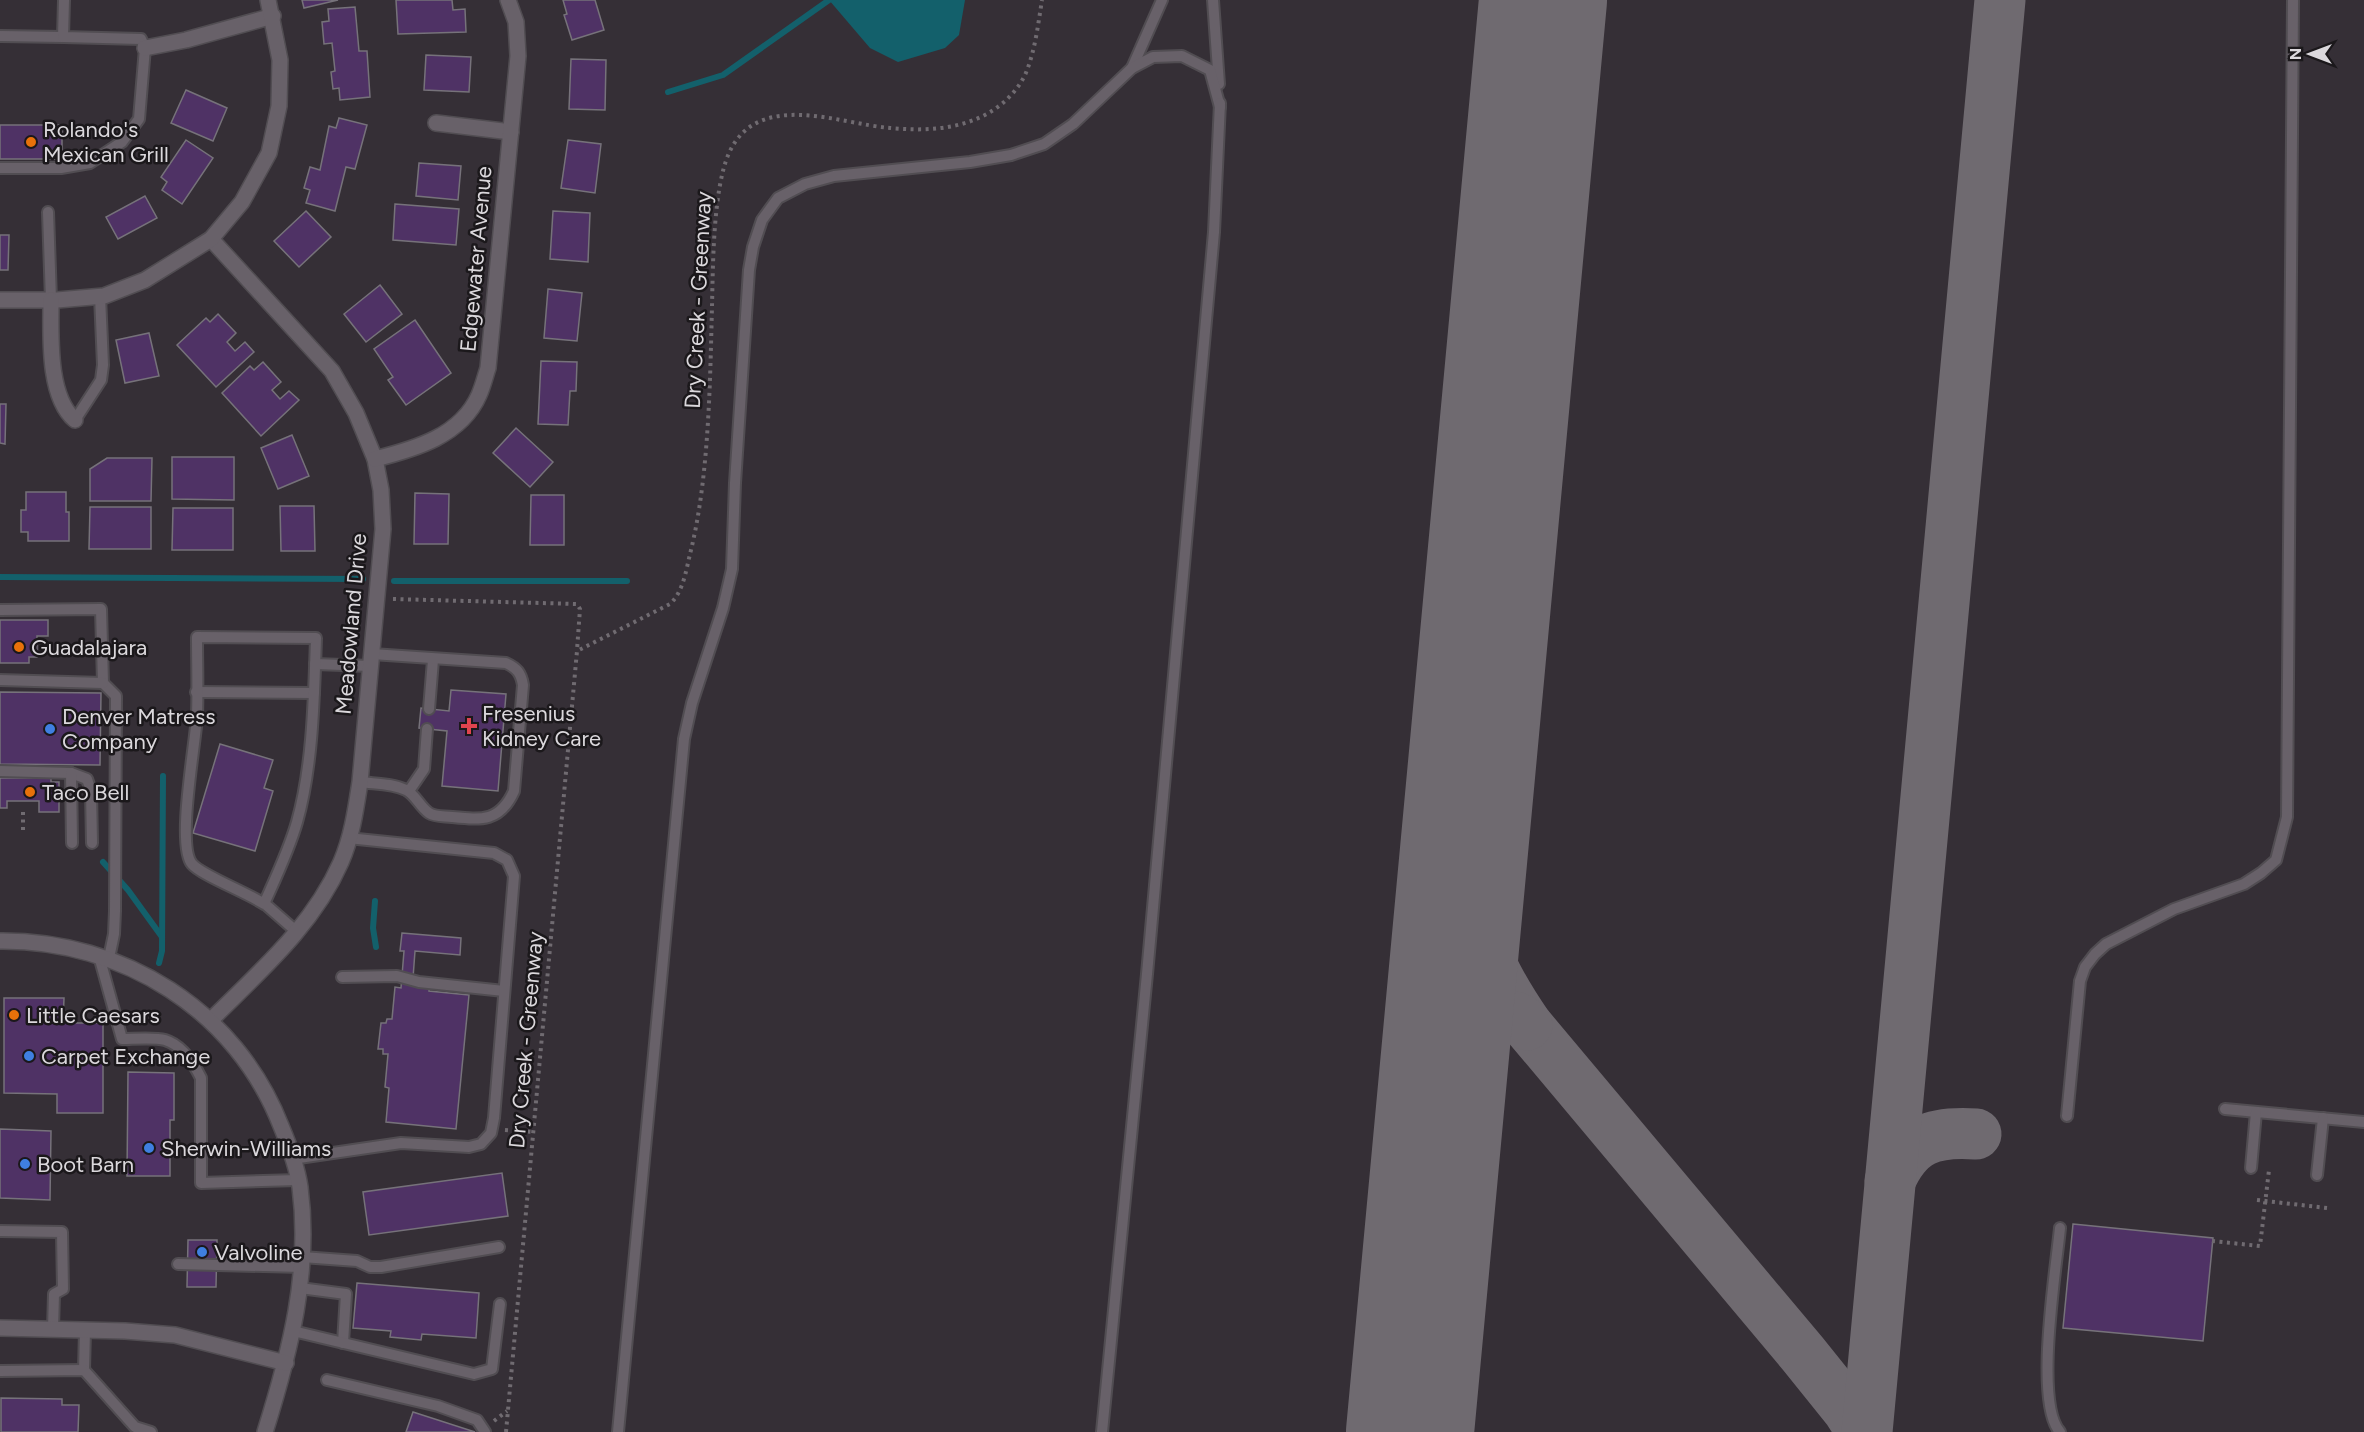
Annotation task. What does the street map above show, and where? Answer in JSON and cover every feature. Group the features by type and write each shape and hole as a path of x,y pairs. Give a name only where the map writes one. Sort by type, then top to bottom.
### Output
{"street":[{"path":"0,300 51,300 100,296 145,280 211,238 242,202 269,153 279,106 280,60 268,0"},
{"name":"Edgewater Avenue","path":"375,459 414,449 440,437 464,418 479,396 490,358 518,56 516,22 508,0"},
{"path":"145,48 186,40 273,16"},
{"path":"436,123 511,132"},
{"name":"Meadowland Drive","path":"211,238 332,371 356,412 375,459 381,490 383,529 360,782 355,814 342,861 319,903 297,932 211,1020"},
{"path":"51,300 51,348 56,388 66,412 75,420"},
{"path":"0,941 19,941 69,948 104,957 152,979 182,997 211,1020 245,1060 270,1098 298,1180 303,1243 300,1288 293,1331 286,1364 265,1432"},
{"path":"0,1329 130,1331 175,1335 286,1364"}],"lane":[{"path":"63,37 64,0"},
{"path":"1132,68 1162,0"},
{"path":"1102,1432 1147,974 1213,244 1220,107 1213,0"},
{"path":"2067,1116 2080,981 2090,960 2106,944 2164,914 2244,884 2261,873 2276,860 2287,817 2293,0"},
{"path":"0,36 141,39 145,48 140,119 122,142 90,163 61,168 0,168"},
{"path":"618,1432 684,739 692,703 723,608 732,569 735,483 749,270 753,247 762,220 778,198 805,184 834,176 981,160 1011,155 1044,144 1073,124 1132,68 1153,57 1182,56 1210,70 1220,107"},
{"path":"48,212 51,300"},
{"path":"75,420 101,380 100,296"},
{"path":"0,610 101,609 102,683"},
{"path":"264,903 286,852 299,814 307,770 316,638 197,637 197,717 189,772 187,841 189,859 198,869 264,903 297,932"},
{"path":"315,664 371,660 506,663 521,674 524,685 514,791 508,804 500,812 488,818 471,819 432,815 421,807 409,791 394,786 360,782"},
{"path":"429,709 433,660"},
{"path":"0,680 102,683 116,696 114,934 104,957 122,1039 165,1040 187,1055 196,1067 201,1078 201,1183 298,1180"},
{"path":"196,692 314,693"},
{"path":"409,791 424,769 427,729"},
{"path":"0,771 72,773 81,776 90,784 92,843"},
{"path":"72,773 72,843"},
{"path":"292,1159 401,1143 469,1147 481,1144 491,1133 492,1128 514,876 507,860 494,853 348,838"},
{"path":"342,977 397,976 419,982 504,991"},
{"path":"2225,1109 2364,1122"},
{"path":"2250,1168 2256,1112"},
{"path":"2317,1175 2323,1118"},
{"path":"2060,1228 2047,1364 2050,1412 2060,1432"},
{"path":"0,1231 62,1232 63,1289 54,1294 53,1329"},
{"path":"178,1264 357,1261 370,1267 381,1267 499,1246"},
{"path":"300,1288 346,1294 343,1343"},
{"path":"293,1331 474,1374 492,1369 500,1304"},
{"path":"85,1330 84,1370 135,1427 151,1432"},
{"path":"0,1371 84,1370"},
{"path":"327,1380 438,1406 477,1420 485,1432"}],"path":[{"name":"Dry Creek - Greenway","path":"577,651 670,604 679,591 685,573 697,522 709,393 716,231 724,172 729,154 736,141 755,125 779,116 794,114 906,129 946,128 976,119 1000,106 1010,97 1025,74 1042,0"},
{"name":"Dry Creek - Greenway","path":"395,599 577,604 580,609 506,1432"},
{"path":"23,812 23,831"},
{"path":"492,1128 534,1132"},
{"path":"2212,1241 2260,1246 2269,1170"},
{"path":"2257,1200 2327,1208"}],"water":[{"path":"829,0 965,0 959,35 945,48 898,62 870,48"}],"building":[{"path":"302,0 338,0 304,8"},
{"path":"396,0 452,0 453,10 465,9 466,32 398,34"},
{"path":"563,0 595,0 604,30 572,40 564,15 567,14"},
{"path":"355,7 359,51 367,51 370,97 340,100 339,88 333,89 331,72 335,71 332,43 324,44 322,22 329,21 328,9"},
{"path":"426,55 471,57 469,92 424,90"},
{"path":"571,59 606,60 605,110 569,109"},
{"path":"186,90 227,108 213,141 171,123"},
{"path":"339,118 367,125 355,169 346,167 335,211 306,203 310,190 304,188 310,167 320,170 329,126 336,128"},
{"name":"Rolando's Mexican Grill","path":"0,125 62,125 62,159 0,159"},
{"path":"186,140 213,158 182,204 162,190 167,182 161,177"},
{"path":"568,140 601,144 595,193 561,188"},
{"path":"419,163 461,166 458,200 416,196"},
{"path":"145,196 157,218 118,239 106,217"},
{"path":"395,204 459,209 456,245 393,240"},
{"path":"306,211 331,237 299,267 274,241"},
{"path":"553,211 590,213 588,262 550,259"},
{"path":"0,235 9,235 8,270 0,270"},
{"path":"380,285 402,314 366,342 344,314"},
{"path":"548,289 582,293 577,341 544,338"},
{"path":"218,314 236,333 227,342 235,351 245,342 254,352 216,387 177,345 206,318 210,322"},
{"path":"415,320 451,373 406,405 388,380 393,377 374,349"},
{"path":"149,333 159,376 125,383 116,340"},
{"path":"541,361 577,362 576,391 570,391 568,425 538,424"},
{"path":"263,362 281,382 272,390 280,399 289,391 299,400 261,436 222,393 250,366 254,370"},
{"path":"0,404 6,404 5,444 0,443"},
{"path":"516,428 553,462 530,487 493,453"},
{"path":"292,435 309,476 278,489 261,448"},
{"path":"172,457 234,457 234,500 172,499"},
{"path":"107,458 152,458 151,501 90,501 90,469"},
{"path":"26,492 66,492 69,541 28,541 28,532 21,532 21,510 26,510"},
{"path":"415,493 449,494 448,544 414,544"},
{"path":"531,495 564,495 564,545 530,545"},
{"path":"280,506 314,506 315,551 281,551"},
{"path":"90,507 151,507 151,549 89,549"},
{"path":"173,508 233,508 233,550 172,550"},
{"name":"Guadalajara","path":"0,620 48,620 48,636 37,636 37,657 29,657 29,663 0,663"},
{"path":"451,690 506,694 498,791 442,786 447,731 419,728 421,708 449,711"},
{"name":"Denver Matress Company","path":"0,692 101,693 100,765 0,764"},
{"path":"220,744 273,760 264,788 273,791 255,851 193,833"},
{"name":"Taco Bell","path":"0,778 51,778 51,782 59,782 59,812 39,812 39,801 7,801 7,808 0,808"},
{"path":"402,933 461,938 460,955 415,951 413,978 430,980 429,991 469,995 456,1129 386,1122 389,1088 385,1087 388,1054 383,1054 383,1049 378,1049 381,1023 392,1019 395,987 401,988 404,951 400,951"},
{"path":"4,998 64,998 63,1023 103,1023 103,1113 57,1113 57,1094 4,1093"},
{"name":"Sherwin-Williams","path":"128,1072 174,1073 174,1120 170,1120 170,1176 127,1176"},
{"name":"Boot Barn","path":"0,1129 51,1131 50,1200 0,1198"},
{"path":"502,1173 508,1216 369,1235 363,1192"},
{"path":"2073,1224 2213,1238 2203,1341 2063,1328"},
{"name":"Valvoline","path":"188,1240 217,1240 216,1287 187,1287"},
{"path":"357,1283 479,1293 476,1338 422,1334 421,1340 390,1337 391,1331 353,1328"},
{"path":"1,1398 62,1399 62,1405 79,1405 78,1432 1,1432"},
{"path":"413,1412 475,1432 406,1432"}],"waterway":[{"path":"668,92 723,75 829,0"},
{"path":"0,577 363,579"},
{"path":"394,581 627,581"},
{"path":"159,963 162,951 163,776"},
{"path":"103,862 128,890 162,937"},
{"path":"375,901 373,928 376,947"}],"taxiway":[{"path":"1542,7 1545,0"},
{"path":"1867,1432 2000,0"},
{"path":"1466,826 1469,882 1474,917 1492,966 1517,1011 1803,1354 1848,1410 1862,1432"},
{"path":"1441,1101 1449,1062 1460,1040 1468,1032 1479,1024 1503,1016 1515,1017 1527,1025"},
{"path":"1890,1181 1905,1156 1924,1141 1947,1134 1976,1134"}],"runway":[{"path":"1410,1432 1543,0"}],"place":[{"name":"Rolando's Mexican Grill","path":"31,142"},
{"name":"Guadalajara","path":"19,647"},
{"name":"Fresenius Kidney Care","path":"469,726"},
{"name":"Denver Matress Company","path":"50,729"},
{"name":"Taco Bell","path":"30,792"},
{"name":"Little Caesars","path":"14,1015"},
{"name":"Carpet Exchange","path":"29,1056"},
{"name":"Sherwin-Williams","path":"149,1148"},
{"name":"Boot Barn","path":"25,1164"},
{"name":"Valvoline","path":"202,1252"}]}
